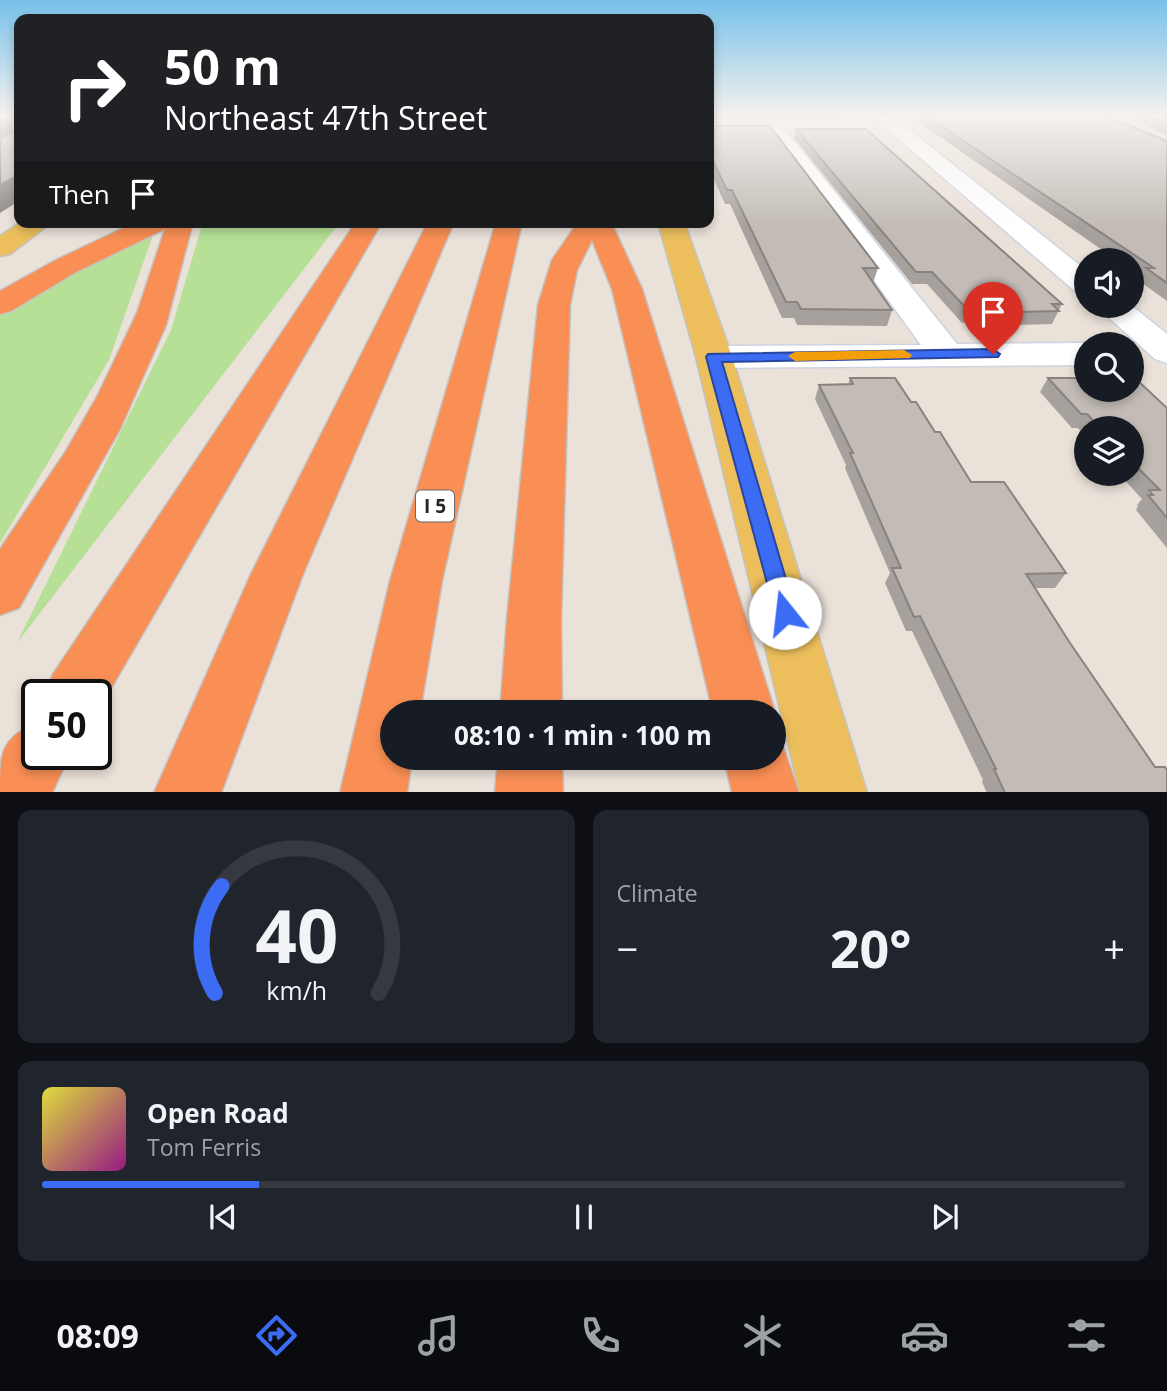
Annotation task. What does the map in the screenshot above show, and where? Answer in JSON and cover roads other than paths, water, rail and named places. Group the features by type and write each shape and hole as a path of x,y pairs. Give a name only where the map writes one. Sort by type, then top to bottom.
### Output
{"highway":[{"path":"0,304 76,261 145,228"},
{"path":"0,592 68,485 118,393 148,326 178,228"},
{"path":"84,679 365,228"},
{"path":"187,792 277,574 438,228"},
{"name":"I 5","path":"373,792 416,581 507,228"},
{"path":"531,700 554,305 559,273 587,228"},
{"path":"601,228 627,289 741,700"},
{"path":"16,792 29,770"},
{"path":"528,792 529,770"},
{"path":"759,770 766,792"}],"main road":[{"path":"4,243 29,228"},
{"path":"673,228 714,357 834,792"}],"street":[{"path":"794,153 946,354"},
{"path":"918,153 1074,276"},
{"path":"1126,318 1167,353"},
{"path":"1144,354 1167,353"},
{"path":"714,357 1074,354"}]}
